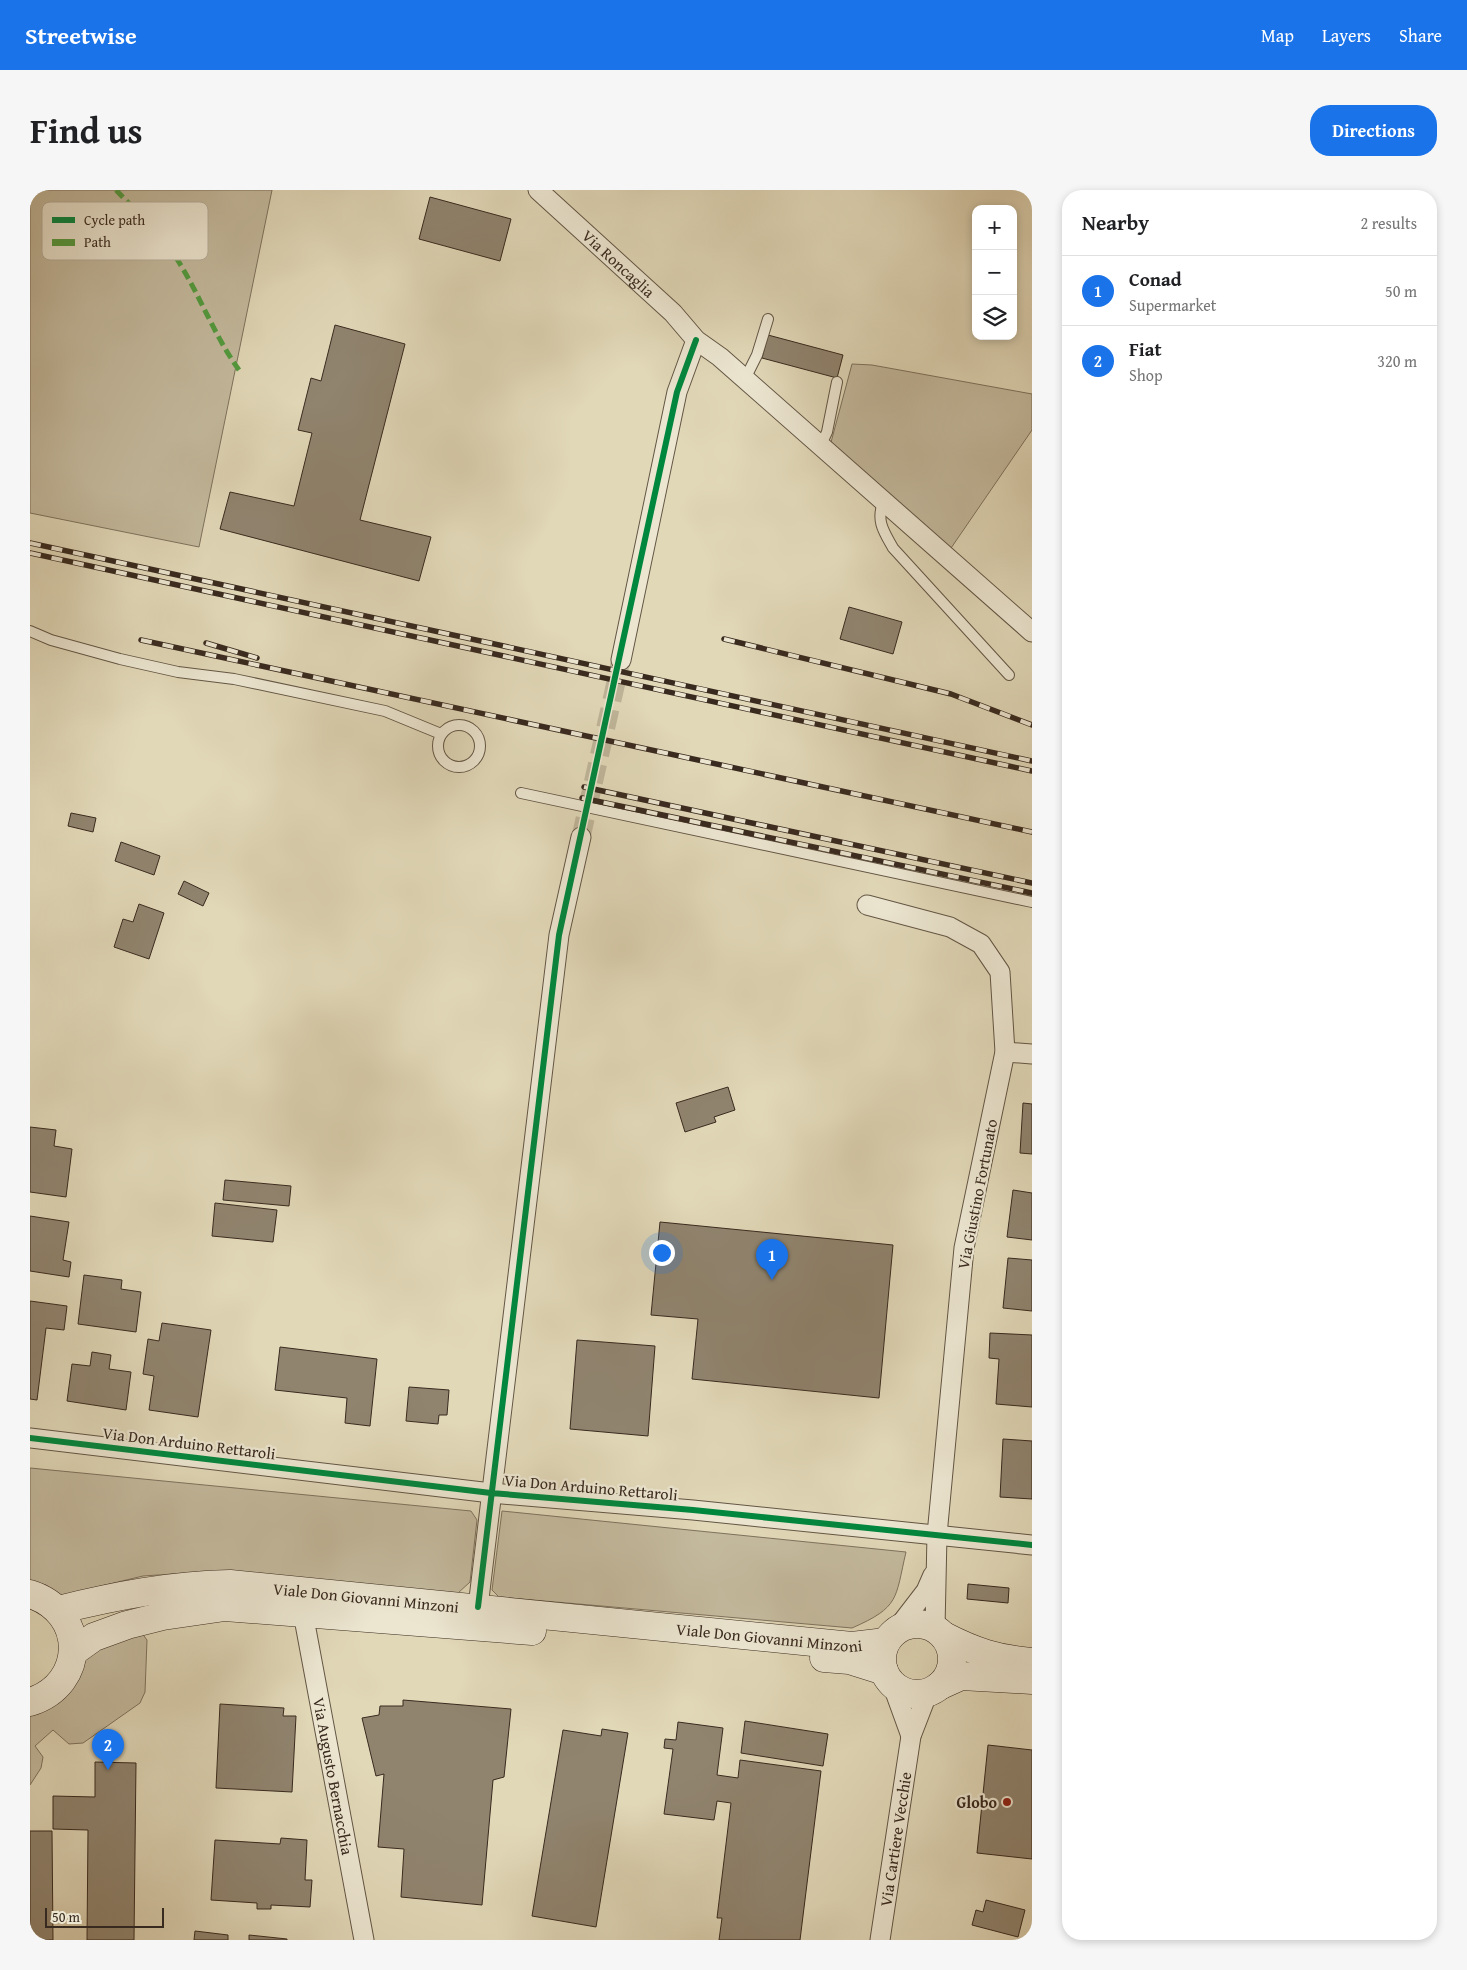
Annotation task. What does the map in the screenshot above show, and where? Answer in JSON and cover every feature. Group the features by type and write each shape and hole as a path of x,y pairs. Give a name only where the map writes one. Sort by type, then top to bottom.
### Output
{"main road":[{"name":"Viale Don Giovanni Minzoni","path":"58,1610 160,1588 189,1584 230,1584 478,1607 852,1646 891,1636 915,1623 939,1632 979,1652 1002,1659 1032,1662"},
{"path":"30,1594 43,1598 58,1610 70,1629 73,1652 68,1671 58,1687 43,1698 30,1702"},
{"name":"Viale Don Giovanni Minzoni","path":"73,1652 94,1638 127,1624 163,1616 225,1608 619,1638 849,1660 887,1676 908,1692 934,1689 961,1676 1032,1680"},
{"path":"934,1689 947,1678 952,1656 950,1646 939,1632"},
{"name":"Viale Don Giovanni Minzoni","path":"887,1676 882,1661 891,1636"}],"street":[{"name":"Via Roncaglia","path":"538,190 673,313 696,340 720,357 883,503 1032,632"},
{"path":"620,660 677,392 696,340"},
{"path":"478,1607 559,935 581,837"},
{"name":"Via Giustino Fortunato","path":"867,905 950,927 981,944 1000,972 1005,1052 964,1248 934,1571 939,1632"},
{"path":"1005,1052 1032,1054"},
{"name":"Via Don Arduino Rettaroli","path":"30,1438 492,1493 693,1510 1032,1545"},
{"name":"Via Giustino Fortunato","path":"891,1636 926,1591 934,1571"},
{"name":"Via Augusto Bernacchia","path":"303,1613 364,1940"},
{"name":"Via Cartiere Vecchie","path":"887,1676 911,1736"},
{"name":"Via Cartiere Vecchie","path":"880,1940 911,1736 934,1689"}],"lane":[{"path":"745,379 757,355 768,320"},
{"path":"820,446 827,432 837,382"},
{"path":"883,503 879,514 880,524 893,548 1009,675"},
{"path":"30,631 79,649 129,662 178,672 234,679 385,711 441,734"},
{"path":"453,726 467,726 478,736 480,743 477,757 465,766 451,765 444,761 438,748 441,734 453,726"},
{"path":"521,793 1032,902"}],"shaded area":[{"path":"30,190 272,190 199,547 30,513"},
{"path":"852,364 872,365 1032,394 1032,430 949,551 830,446"},
{"path":"30,1468 471,1511 477,1520 470,1582 458,1593 217,1571 143,1576 59,1596 46,1585 30,1581"},
{"path":"502,1511 906,1552 900,1581 893,1600 879,1614 852,1628 499,1597 492,1590"},
{"path":"141,1632 147,1640 145,1692 140,1703 83,1743 69,1744 53,1730 35,1746 43,1757 41,1768 30,1785 30,1708 78,1654"}],"building":[{"path":"430,197 511,219 500,261 419,239"},
{"path":"335,325 405,344 360,520 431,537 419,581 220,529 230,492 294,506 312,433 298,430 311,378 321,381"},
{"path":"768,335 843,355 837,378 762,358"},
{"path":"849,607 902,622 893,654 840,639"},
{"path":"71,813 96,818 93,832 68,826"},
{"path":"121,842 160,856 154,875 115,861"},
{"path":"184,881 209,893 203,906 178,894"},
{"path":"139,904 164,913 149,959 114,947 123,919 133,922"},
{"path":"728,1087 735,1110 714,1117 716,1122 685,1132 676,1103"},
{"path":"1023,1103 1032,1104 1032,1154 1020,1153"},
{"path":"30,1127 56,1130 54,1146 72,1149 66,1197 30,1192"},
{"path":"225,1180 291,1186 289,1206 223,1200"},
{"path":"1013,1190 1032,1193 1032,1240 1007,1237"},
{"path":"215,1203 277,1210 273,1242 212,1236"},
{"path":"30,1216 69,1222 63,1260 71,1262 69,1277 30,1271"},
{"path":"660,1222 893,1245 879,1398 692,1379 698,1319 651,1315"},
{"path":"1008,1258 1032,1260 1032,1311 1003,1308"},
{"path":"84,1275 122,1280 121,1289 141,1292 136,1332 78,1324"},
{"path":"30,1301 67,1306 64,1330 46,1328 37,1400 30,1399"},
{"path":"162,1323 211,1330 198,1417 149,1410 154,1376 143,1374 148,1339 159,1341"},
{"path":"990,1333 1032,1335 1032,1407 996,1404 999,1359 989,1358"},
{"path":"577,1340 655,1346 648,1436 570,1429"},
{"path":"280,1347 377,1359 370,1426 345,1423 347,1398 275,1390"},
{"path":"92,1352 111,1355 109,1369 131,1372 126,1410 67,1401 72,1364 90,1366"},
{"path":"409,1387 449,1390 447,1415 439,1415 438,1424 406,1421"},
{"path":"1003,1439 1032,1441 1032,1499 1000,1497"},
{"path":"968,1584 1009,1588 1008,1603 967,1599"},
{"path":"403,1700 511,1709 504,1777 493,1780 482,1905 401,1897 404,1849 378,1847 384,1774 376,1776 362,1718 379,1715 380,1706 403,1706"},
{"path":"220,1704 284,1708 283,1716 296,1716 292,1792 216,1788"},
{"path":"745,1721 828,1734 823,1766 741,1753"},
{"path":"678,1722 723,1728 717,1775 738,1778 740,1760 821,1771 800,1940 719,1940 722,1918 717,1918 731,1803 717,1801 714,1820 664,1814 673,1749 664,1748 665,1739 676,1740"},
{"path":"602,1729 628,1733 596,1927 532,1916 563,1730 601,1736"},
{"name":"Globo","path":"988,1745 1032,1750 1032,1859 977,1853"},
{"path":"95,1762 136,1763 134,1940 87,1940 88,1830 53,1829 53,1796 95,1797"},
{"path":"30,1831 52,1831 53,1940 30,1940"},
{"path":"281,1838 307,1840 305,1880 312,1880 310,1907 271,1905 271,1909 257,1909 257,1903 211,1900 215,1840 280,1844"},
{"path":"986,1900 1025,1910 1018,1937 972,1925 976,1910 983,1912"},
{"path":"195,1931 228,1935 228,1940 194,1940"},
{"path":"249,1935 287,1939 287,1940 249,1940"}],"tunnel":[{"path":"581,837 621,660"}],"railway":[{"path":"30,543 1032,761"},
{"path":"30,553 1032,771"},
{"path":"724,639 951,694 1032,725"},
{"path":"141,640 1032,832"},
{"path":"206,643 257,658"},
{"path":"584,787 1032,883"},
{"path":"582,798 1032,893"}],"marked path":[{"path":"116,190 127,202"},
{"path":"177,260 223,346 239,370"}],"cycle path":[{"path":"478,1607 559,935 677,392 696,340"},
{"path":"30,1438 491,1493 693,1510 1032,1545"}],"place":[{"name":"Conad","path":"772,1280"},
{"name":"Fiat","path":"108,1770"},
{"name":"Globo","path":"1007,1802"}]}
